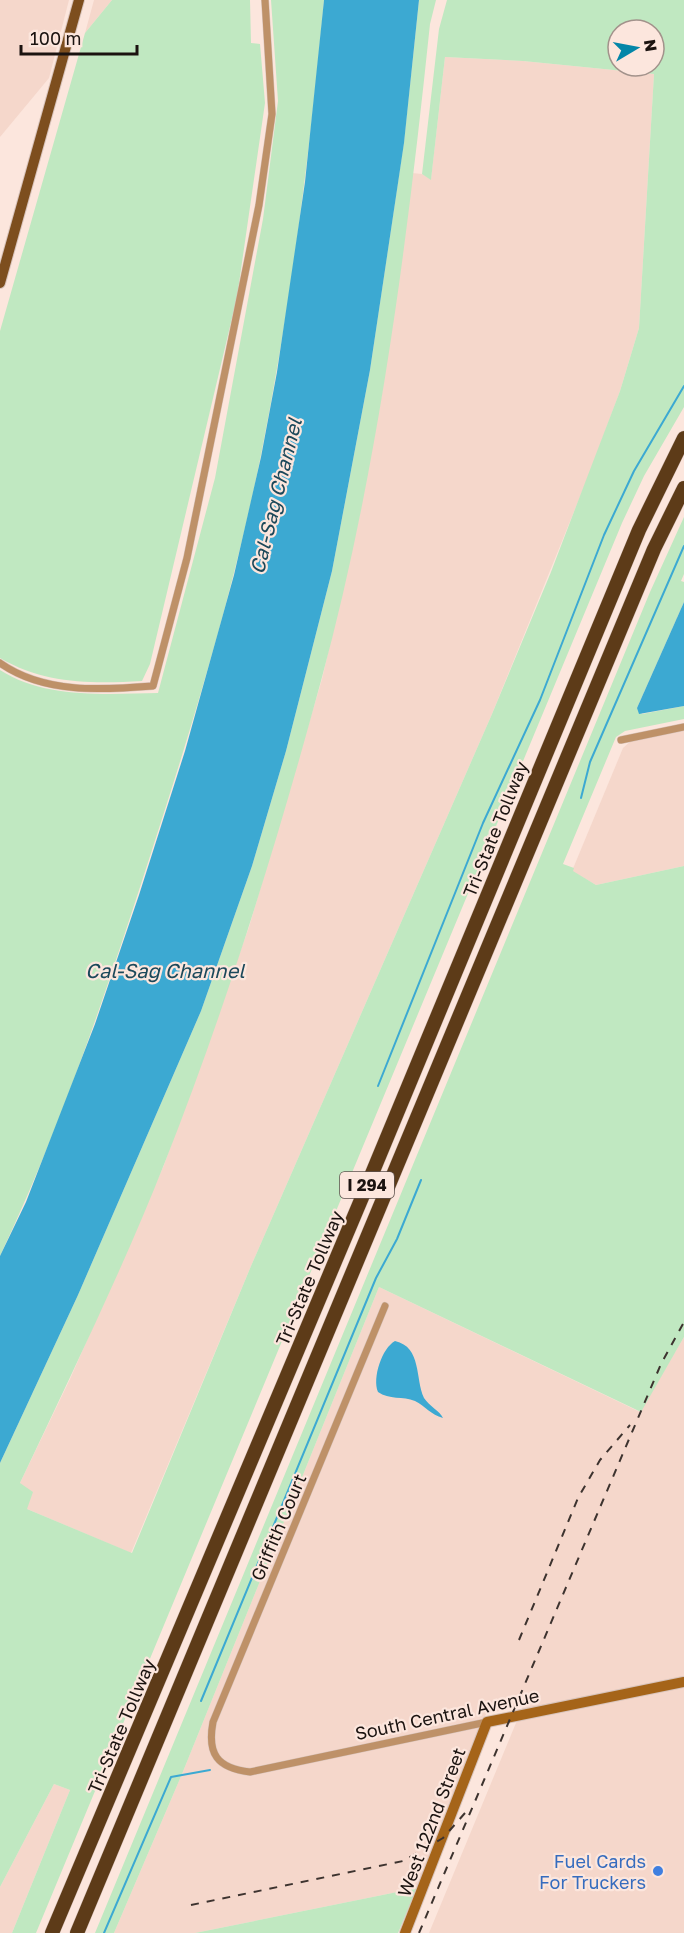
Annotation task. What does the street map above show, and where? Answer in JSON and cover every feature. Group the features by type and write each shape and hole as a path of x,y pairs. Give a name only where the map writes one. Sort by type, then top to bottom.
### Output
{"highway":[{"name":"Tri-State Tollway","path":"52,1933 357,1210 639,530 684,438"},
{"name":"I 294","path":"77,1933 654,549 684,488"}],"main road":[{"path":"0,283 80,0"}],"street":[{"path":"0,663 21,676 61,686 112,689 153,686 189,547 234,338 263,180 272,114 265,0"},
{"path":"621,740 684,727"},
{"name":"Griffith Court","path":"219,1761 211,1744 213,1722 385,1306"},
{"name":"South Central Avenue","path":"219,1761 233,1770 250,1772 684,1682"},
{"name":"West 122nd Street","path":"405,1933 487,1722"}],"shaded area":[{"path":"0,0 69,0 49,78 0,137"},
{"path":"94,0 112,0 85,33"},
{"path":"445,57 523,61 606,69 606,78 654,78 639,328 620,391 588,477 492,714 251,1266 131,1553 27,1509 20,1483 70,1379 164,1165 249,927 322,679 359,518 382,393 412,173 422,174 431,179"},
{"path":"684,730 684,866 596,885 572,871 623,748 632,740"},
{"path":"379,1287 640,1412 684,1337 684,1933 429,1933 523,1706 486,1714 417,1888 195,1933 114,1933 182,1774"},
{"path":"54,1784 70,1790 12,1933 0,1933 0,1887"}],"green space":[{"path":"112,0 250,0 251,43 260,44 265,103 237,297 150,664 142,681 87,682 34,673 0,658 0,331 85,33"},
{"path":"271,0 324,0 306,171 282,342 261,455 226,605 168,801 83,1055 44,1157 0,1256 0,670 36,686 76,693 158,693 215,478 263,219 278,101"},
{"path":"419,0 436,0 430,24 389,355 359,519 321,681 269,863 188,1103 131,1243 20,1483 33,1492 27,1509 132,1553 251,1266 492,714 551,572 620,391 639,328 654,78 666,78 666,18 606,18 606,69 523,61 445,57 431,180 422,174 439,29 447,0 684,0 684,407 644,476 622,523 36,1933 12,1933 70,1790 54,1784 0,1887 0,1463 78,1295 201,1011 252,866 286,751 332,571 370,370 404,142"},
{"path":"684,517 684,574 681,581 684,582 684,602 637,708 642,714 684,706 684,719 625,731 616,737 563,864 574,868 573,871 596,885 684,866 684,1337 641,1412 379,1287 182,1774 114,1933 95,1933 650,592"},
{"path":"417,1888 398,1933 195,1933"}],"water":[{"name":"Cal-Sag Channel","path":"324,0 419,0 404,143 370,370 332,571 286,751 252,866 201,1011 78,1295 0,1463 0,1256 26,1202 95,1024 185,751 234,575 261,457 277,372 305,182"},
{"path":"684,602 684,706 639,714 637,708"},
{"path":"395,1341 404,1344 410,1350 414,1357 424,1398 443,1418 415,1401 378,1392 376,1379 379,1364 386,1350"}],"waterway":[{"path":"378,1086 483,823 540,700 604,535 634,471 684,386"},
{"path":"581,798 590,762 684,546"},
{"path":"201,1701 376,1278 397,1239 421,1180"},
{"path":"104,1933 171,1777 210,1770"}],"railway":[{"path":"419,1933 661,1364 684,1322"},
{"path":"519,1640 578,1498 600,1460 630,1425"},
{"path":"191,1905 403,1861 443,1838 465,1813"}],"place":[{"name":"Fuel Cards For Truckers","path":"658,1871"}]}
